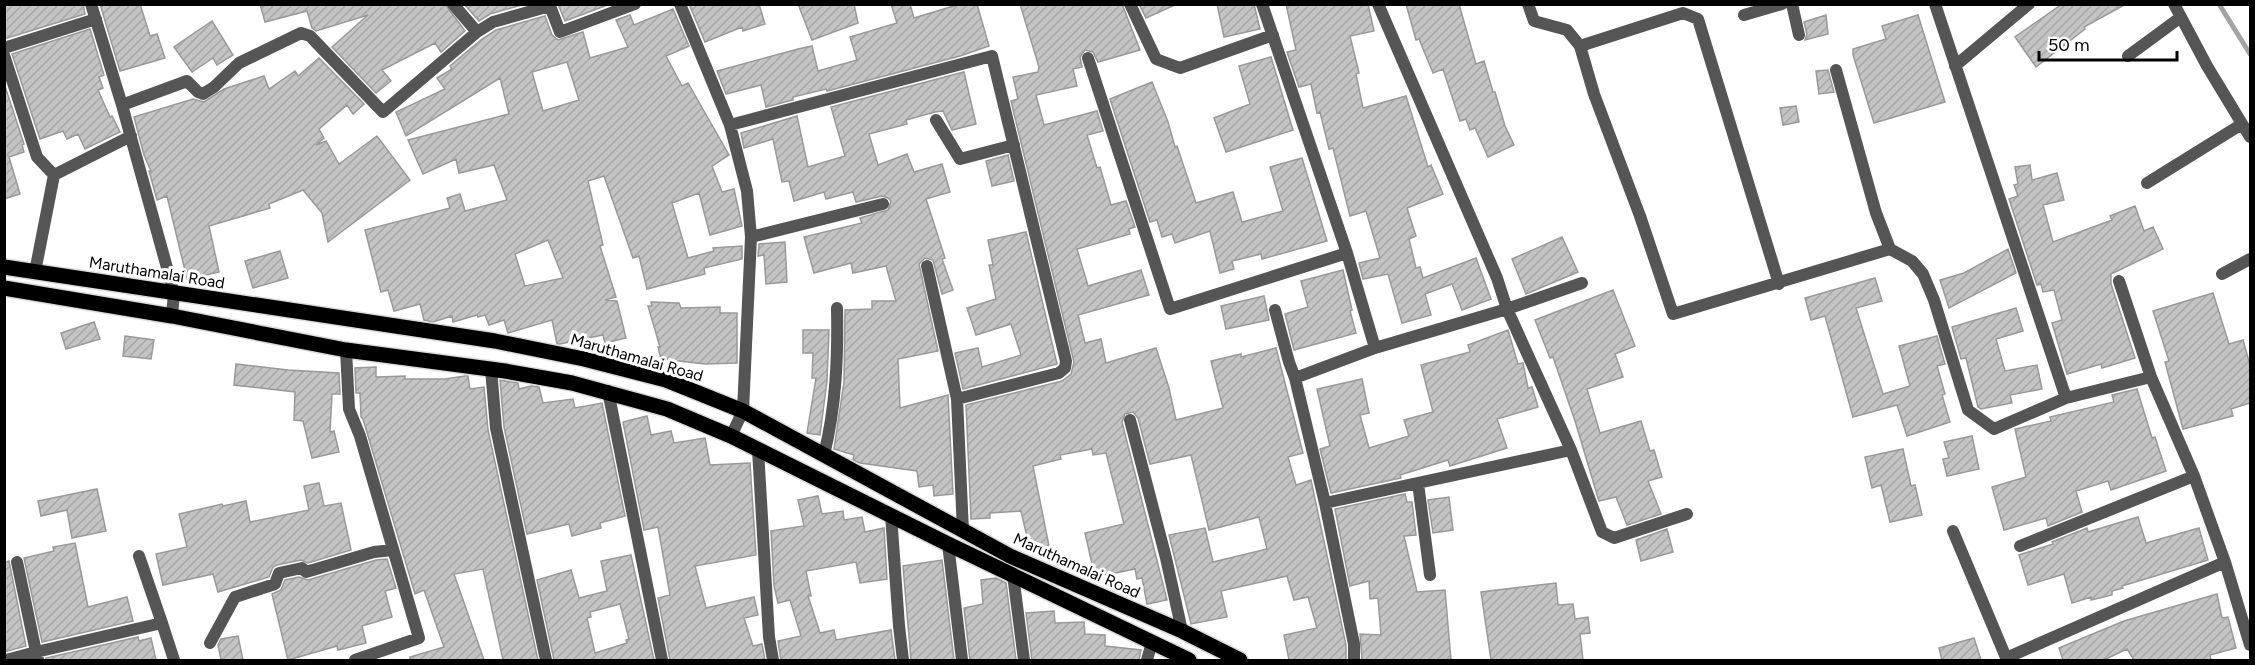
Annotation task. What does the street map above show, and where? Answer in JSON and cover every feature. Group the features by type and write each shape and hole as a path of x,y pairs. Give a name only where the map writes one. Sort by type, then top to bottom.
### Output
{"main road":[{"name":"Maruthamalai Road","path":"4,267 495,341 584,359 666,380 743,411 1010,556 1182,631 1240,660"},
{"path":"4,288 172,316 346,350 572,382 667,409 731,435 1190,660"}],"street":[{"path":"91,4 131,136 174,293 172,316"},
{"path":"453,4 477,32"},
{"path":"122,105 187,81 203,94 214,87 239,63 301,33 310,36 383,112 477,32 494,22 550,6 560,32 635,4"},
{"path":"680,4 730,125 747,191 751,237 743,411 731,435"},
{"path":"1130,4 1156,59 1180,68 1273,35"},
{"path":"1262,4 1347,253 1375,348"},
{"path":"1378,4 1497,278 1507,309 1571,450 1602,532 1614,538 1687,514"},
{"path":"1528,4 1534,21 1567,30 1580,46 1594,94 1640,216 1673,314 1890,249"},
{"path":"1744,15 1782,4"},
{"path":"1792,4 1799,35"},
{"path":"1935,4 2066,398"},
{"path":"1954,66 2030,4"},
{"path":"2174,4 2207,66 2250,137"},
{"path":"1580,46 1683,13 1698,20 1779,284"},
{"path":"2128,56 2181,17"},
{"path":"4,48 96,20"},
{"path":"4,55 37,157 54,175"},
{"path":"730,125 993,56 1065,353 1065,368 1059,373 957,399"},
{"path":"1088,58 1170,309 1347,253"},
{"path":"1836,70 1876,213 1890,249 1912,261 1923,274 1934,300 1968,410 1994,429 2066,398 2151,376"},
{"path":"936,120 960,159 1014,145"},
{"path":"2147,183 2242,124"},
{"path":"54,175 131,136"},
{"path":"35,272 54,175"},
{"path":"751,237 883,204"},
{"path":"2222,274 2250,259"},
{"path":"927,266 957,399 963,531"},
{"path":"2119,281 2151,376 2194,476 2225,562 2250,645"},
{"path":"1295,378 1375,348 1507,309 1582,283"},
{"path":"824,455 830,429 838,366 837,308"},
{"path":"1275,310 1295,378 1325,502 1354,644 1354,660"},
{"path":"346,350 348,409 360,436 419,638 355,660"},
{"path":"491,369 496,428 546,660"},
{"path":"608,391 662,660"},
{"path":"1130,420 1166,558 1182,631"},
{"path":"758,450 769,637 773,660"},
{"path":"1325,502 1571,450"},
{"path":"2020,546 2194,476"},
{"path":"1418,483 1430,575"},
{"path":"891,515 898,626 903,660"},
{"path":"1953,531 2006,659 2225,562"},
{"path":"948,543 962,660"},
{"path":"210,643 235,597 274,584 279,573 302,568 306,572 351,558 393,550"},
{"path":"139,556 174,660"},
{"path":"17,562 37,656"},
{"path":"1013,575 1023,660"},
{"path":"6,660 37,656 162,622"},
{"path":"1147,660 1152,642"}],"building":[{"path":"4,4 83,4 85,14 4,39"},
{"path":"100,4 140,4 150,36 157,34 165,58 120,71"},
{"path":"260,4 445,4 465,31 441,52 435,43 382,70 391,81 376,93 332,47 368,15 316,31 312,28 307,11 265,22"},
{"path":"464,4 525,4 490,14 479,21"},
{"path":"558,4 610,4 565,21"},
{"path":"689,4 759,4 765,24 743,31 742,27 705,42"},
{"path":"798,4 854,4 858,23 812,40"},
{"path":"891,4 910,4 914,18 960,4 977,4 989,46 960,56 827,91 826,89 793,97 793,100 766,107 761,85 726,94 717,71 798,49 812,46 818,71 857,60 850,37 897,23"},
{"path":"1020,4 1122,4 1140,50 1098,62 1093,52 1085,50 1080,57 1082,67 1073,69 1077,86 1036,95 1044,125 1097,111 1103,131 1087,135 1097,168 1100,167 1111,205 1126,201 1135,227 1129,229 1130,234 1077,249 1088,286 1141,270 1149,295 1078,315 1085,343 1101,339 1106,363 1156,348 1169,388 1176,420 1223,408 1211,361 1241,354 1241,357 1276,348 1303,453 1288,457 1296,485 1311,480 1346,645 1346,660 1289,660 1284,635 1317,628 1308,597 1294,600 1287,576 1221,591 1227,617 1191,624 1169,535 1205,528 1213,562 1267,549 1259,517 1209,530 1191,455 1150,464 1138,418 1133,412 1125,414 1122,422 1167,600 1147,604 1142,578 1137,579 1135,569 1095,577 1085,533 1124,524 1106,453 1093,455 1092,449 1060,455 1061,459 1033,466 1049,546 1030,550 1021,511 990,513 990,518 971,519 966,405 1062,381 1071,374 1074,362 1011,101 1018,99 1013,77 1038,72 1039,67"},
{"path":"1139,4 1177,4 1146,18"},
{"path":"1217,4 1254,4 1260,29 1224,37"},
{"path":"1286,4 1368,4 1374,31 1350,36 1359,73 1356,74 1363,108 1406,96 1428,167 1431,165 1443,194 1407,208 1416,236 1409,239 1416,268 1420,267 1423,278 1476,258 1491,299 1462,310 1452,284 1425,294 1431,315 1402,323 1388,274 1363,279 1359,263 1380,258 1366,211 1350,216 1333,148 1329,149 1320,112 1317,113 1311,84 1299,87 1287,52 1296,50"},
{"path":"1406,4 1459,4 1476,64 1484,61 1505,126 1514,145 1488,157 1475,128 1470,130 1466,119 1460,121 1443,69 1433,73 1419,39 1416,40"},
{"path":"2062,4 2126,4 2084,27 2085,29 2036,67 2015,37"},
{"path":"673,9 689,46 666,56 682,86 688,83 729,155 712,166 722,192 734,189 742,226 710,235 699,193 672,203 688,258 714,251 713,248 742,246 742,259 704,268 705,274 647,289 639,256 633,258 604,176 588,181 603,245 600,246 616,297 605,300 617,301 626,338 605,343 603,335 557,344 552,320 508,333 504,320 489,325 485,315 453,322 452,316 433,322 424,320 420,304 394,311 388,290 381,292 365,230 450,208 447,198 460,194 465,211 507,200 494,165 459,173 456,159 423,174 408,140 509,114 500,78 406,136 396,112 445,89 437,78 452,69 450,66 496,30 545,16 552,35 558,40 583,32 590,58 628,47 616,20 630,15 634,25","holes":["567,62 579,100 543,111 532,72","548,240 563,278 525,286 515,254"]},
{"path":"1826,15 1828,34 1805,40 1807,34 1804,22"},
{"path":"1918,15 1945,102 1874,123 1853,49 1886,39 1882,26"},
{"path":"212,21 233,55 217,65 213,58 192,72 174,47"},
{"path":"90,29 104,75 99,77 103,88 98,90 110,117 112,116 120,132 85,149 78,134 67,139 63,131 40,139 12,54"},
{"path":"1271,57 1293,130 1226,152 1214,118 1250,104 1239,66"},
{"path":"319,58 364,104 353,114 347,105 319,129 324,138 316,145 326,141 339,164 377,136 410,180 328,242 322,213 303,190 269,204 270,208 209,226 219,272 187,279 167,196 157,200 149,171 151,171 144,155 134,117 193,99 204,102 224,89 264,76 269,89 295,71 298,76"},
{"path":"1828,70 1834,92 1819,94 1816,71"},
{"path":"964,72 976,124 952,130 943,111 906,120 907,124 869,134 878,165 907,154 914,172 942,164 950,192 926,199 953,290 942,294 933,260 925,258 919,264 938,351 898,359 900,408 948,395 953,494 934,496 933,485 919,487 917,471 860,463 853,460 854,455 834,449 844,382 845,310 872,309 872,301 896,301 886,266 853,273 851,263 814,273 804,237 862,223 860,218 888,210 891,201 882,196 856,202 853,192 826,199 824,192 794,201 789,181 782,182 773,139 744,148 741,133 797,116 808,167 845,156 831,107"},
{"path":"1152,82 1196,203 1233,192 1242,222 1283,211 1270,167 1302,158 1327,241 1262,259 1261,254 1232,261 1234,269 1220,273 1210,231 1175,243 1172,234 1162,237 1157,220 1150,222 1110,99"},
{"path":"4,83 24,144 22,145 24,152 9,157 20,194 4,199"},
{"path":"1796,106 1799,122 1783,125 1780,108"},
{"path":"1008,155 1014,181 992,186 986,161"},
{"path":"2030,165 2032,180 2057,173 2064,200 2043,205 2053,242 2112,220 2110,216 2135,206 2144,231 2153,227 2163,249 2111,274 2111,284 2135,358 2102,368 2101,364 2067,374 2052,323 2062,320 2054,290 2043,292 2041,284 2037,285 2009,199 2018,196 2014,185 2018,184 2015,167"},
{"path":"1026,232 1057,364 963,389 955,353 978,348 982,367 1021,355 1011,324 976,335 967,308 996,299 989,265 993,265 988,240"},
{"path":"1562,237 1578,272 1526,294 1512,259"},
{"path":"785,242 787,282 766,284 764,255 758,256 759,244"},
{"path":"2008,249 2016,273 1949,308 1940,280 1964,273"},
{"path":"280,251 288,278 253,288 245,261"},
{"path":"1343,270 1356,333 1294,350 1285,314 1308,307 1301,281"},
{"path":"1875,278 1882,301 1856,308 1883,394 1910,386 1899,346 1937,336 1945,364 1937,366 1950,422 1907,436 1897,405 1853,417 1825,316 1811,320 1805,298"},
{"path":"1613,290 1635,346 1615,354 1623,377 1587,389 1600,433 1641,421 1650,451 1654,450 1662,477 1648,481 1661,514 1627,525 1616,497 1599,501 1553,357 1550,358 1535,320"},
{"path":"2213,293 2229,344 2243,340 2250,365 2250,403 2231,409 2233,416 2183,429 2165,362 2169,361 2153,311"},
{"path":"1264,296 1269,320 1226,329 1221,306"},
{"path":"651,302 679,303 681,308 720,307 720,313 737,313 737,363 705,364 661,359 658,347 660,347 648,306 652,306"},
{"path":"2016,308 2023,331 1996,339 2005,371 2037,365 2042,389 2010,395 2012,403 1981,409 1978,407 1966,358 1961,359 1952,327"},
{"path":"94,322 100,339 66,349 61,333"},
{"path":"803,330 829,330 827,381 820,435 807,433 816,378 812,378 813,353 803,353"},
{"path":"1508,330 1518,364 1523,363 1528,388 1532,387 1538,407 1497,419 1507,448 1450,466 1448,460 1400,475 1401,478 1331,493 1320,449 1330,446 1317,389 1362,379 1369,413 1360,415 1369,448 1409,436 1404,420 1433,412 1421,365 1470,352 1468,345"},
{"path":"125,336 154,340 151,359 123,356"},
{"path":"236,364 339,373 340,394 332,394 330,432 334,431 339,452 312,458 303,421 294,420 295,392 234,385"},
{"path":"376,367 376,377 405,376 405,379 445,379 468,376 470,389 484,387 488,430 538,660 503,660 483,569 454,574 484,660 410,660 410,657 444,647 424,590 415,594 361,417 360,393 356,393 355,368"},
{"path":"500,380 518,383 519,389 539,387 543,403 573,399 575,408 602,403 625,516 600,523 601,528 572,536 569,524 527,534 504,427"},
{"path":"2137,389 2152,438 2155,437 2166,471 2111,490 2108,481 2076,491 2082,512 2048,526 2046,518 2004,530 1992,487 2026,477 2015,429 2051,421 2050,417 2114,402 2112,395"},
{"path":"647,416 651,435 671,431 674,443 705,438 710,465 750,463 756,555 695,566 706,608 754,597 758,615 744,618 753,646 762,644 765,660 670,660 658,598 670,595 658,527 644,530 623,422"},
{"path":"1972,436 1979,469 1947,476 1943,459 1949,458 1944,442"},
{"path":"1903,449 1911,486 1915,485 1922,515 1890,522 1881,485 1872,488 1865,457"},
{"path":"319,483 324,506 341,503 351,550 308,563 301,560 277,565 273,567 269,577 218,592 213,574 163,585 156,554 187,547 179,514 246,501 250,522 309,510 304,486"},
{"path":"97,489 106,531 72,538 67,510 41,516 38,501"},
{"path":"1405,494 1407,502 1412,502 1416,535 1404,536 1417,592 1445,590 1451,660 1362,660 1360,634 1381,635 1378,598 1370,599 1369,581 1350,586 1335,509"},
{"path":"818,496 822,514 843,511 844,520 862,517 865,532 884,528 887,579 860,583 856,562 806,571 811,596 808,596 820,633 834,630 836,640 891,630 895,660 781,660 778,641 801,636 790,600 778,603 774,586 771,531 804,526 798,500"},
{"path":"1449,497 1453,530 1433,533 1428,500"},
{"path":"2138,517 2146,543 2199,528 2208,560 2122,586 2123,588 2112,591 2112,595 2091,600 2091,597 2072,603 2064,574 2028,585 2019,555 2053,544 2052,542 2087,528 2088,532"},
{"path":"1667,529 1673,552 1641,561 1636,540"},
{"path":"75,543 88,607 127,597 133,621 42,642 24,558 54,551 53,547"},
{"path":"631,555 654,660 554,660 537,580 571,570 579,598 607,591 601,561","holes":["620,604 629,639 626,640 627,643 595,653 587,618 591,617 590,612"]},
{"path":"387,559 396,588 385,591 392,617 362,626 366,643 338,650 337,646 288,660 272,594 281,590 285,580 299,577 308,580 376,560"},
{"path":"942,560 954,660 911,660 903,566"},
{"path":"9,561 26,646 4,652 4,563"},
{"path":"996,578 1006,583 1016,660 970,660 964,608 983,604 981,580"},
{"path":"1556,583 1558,605 1573,604 1575,619 1588,617 1590,633 1580,634 1583,660 1491,660 1481,592"},
{"path":"2217,594 2222,618 2228,617 2236,648 2210,655 2211,660 2134,660 2127,649 2104,660 2063,660 2059,648 2124,621"},
{"path":"1054,611 1055,623 1084,622 1085,634 1105,635 1105,646 1141,650 1139,660 1032,660 1026,613"},
{"path":"238,636 243,660 221,660 218,645 221,639"},
{"path":"138,637 139,641 151,638 156,660 46,660 46,658"},
{"path":"1974,638 1981,660 1942,660 1939,648"}],"waterway":[{"path":"2219,4 2250,54"}]}
